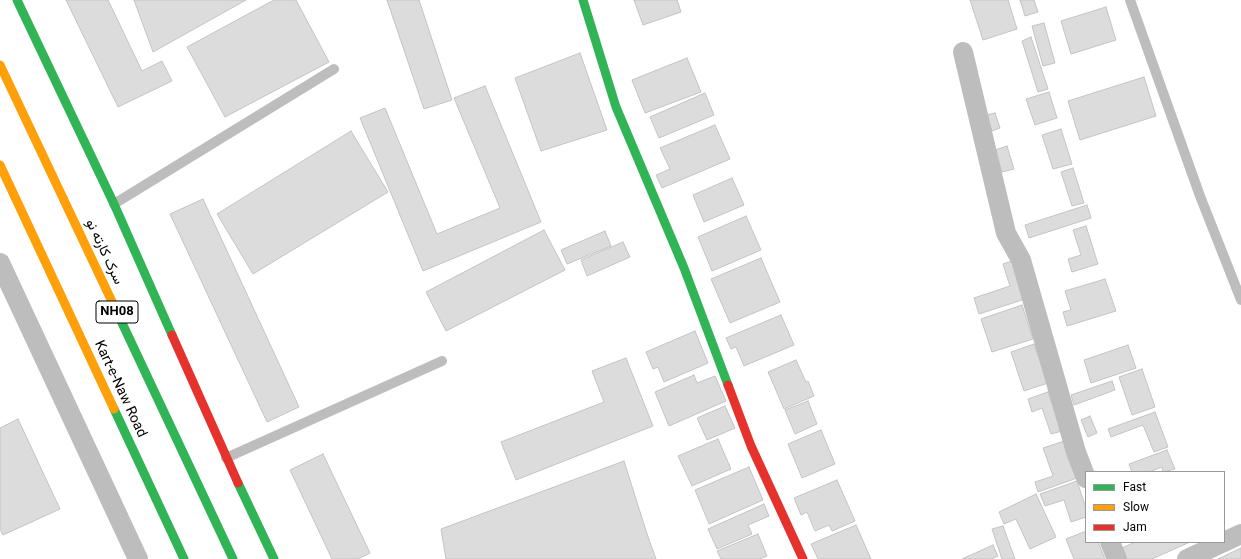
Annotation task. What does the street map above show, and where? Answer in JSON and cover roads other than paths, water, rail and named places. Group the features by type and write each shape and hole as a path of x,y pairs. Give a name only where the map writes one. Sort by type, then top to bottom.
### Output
{"main road":[{"path":"17,0 114,204 226,458 274,559"},
{"path":"583,0 616,107 684,268 751,446 803,559"},
{"name":"سرک کارته نو","path":"0,65 233,559"},
{"name":"Kart-e-Naw Road","path":"0,165 184,559"}],"street":[{"path":"963,52 1006,233 1021,260 1076,452 1085,475"},
{"path":"0,263 138,559"},
{"path":"1225,542 1241,534"},
{"path":"1110,543 1117,559"},
{"path":"1187,559 1222,543"}],"lane":[{"path":"1130,0 1200,196 1241,300"},
{"path":"114,204 334,69"},
{"path":"226,458 442,361"}]}
